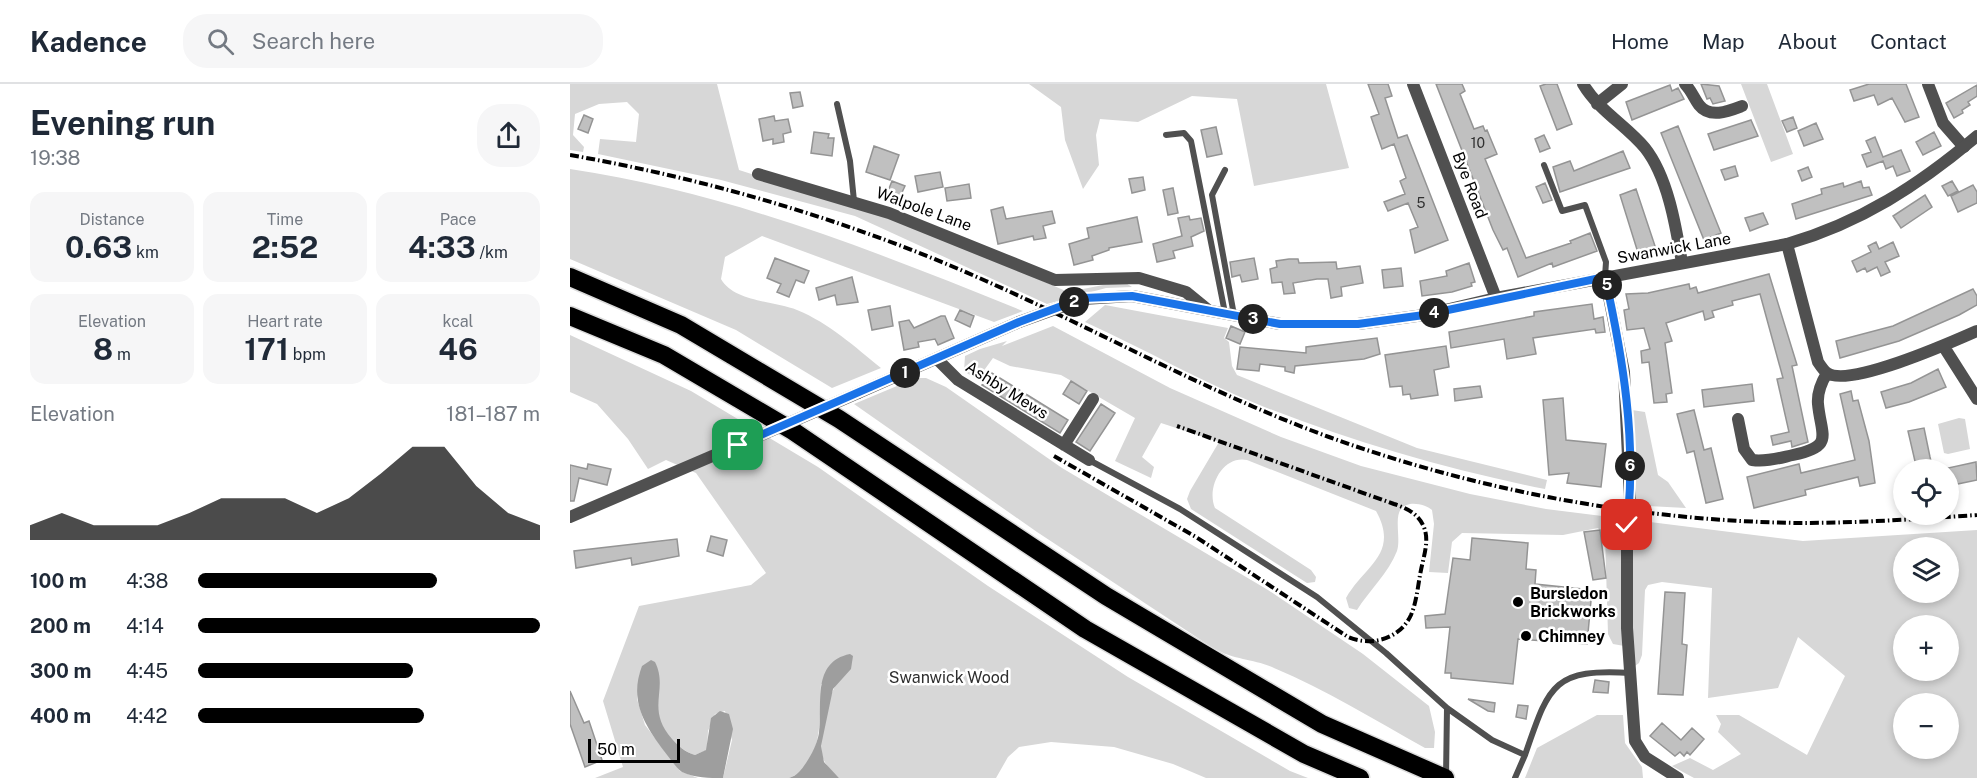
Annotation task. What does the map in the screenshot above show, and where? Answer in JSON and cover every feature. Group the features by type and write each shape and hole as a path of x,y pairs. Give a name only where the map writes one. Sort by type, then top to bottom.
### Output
{"highway":[{"path":"570,277 681,325 839,419 1106,596 1322,724 1446,778"},
{"path":"570,316 664,355 764,413 1085,629 1304,754 1360,778"}],"street":[{"name":"Bye Road","path":"1413,84 1496,298"},
{"path":"1584,84 1597,104 1638,141 1653,162 1673,213 1682,263"},
{"path":"1597,104 1622,84"},
{"path":"1685,84 1701,108 1706,110 1718,113 1742,106"},
{"path":"1928,84 1944,123 1964,147"},
{"name":"Swanwick Lane","path":"570,517 1019,322 1083,298 1132,296 1280,324 1358,324 1424,315 1496,298 1787,244 1851,222 1887,203 1977,136"},
{"name":"Walpole Lane","path":"758,174 854,201 989,251 1055,280 1075,280"},
{"path":"1787,244 1818,362 1827,373 1843,377 1944,347 1977,331"},
{"name":"Swanwick Lane","path":"1075,280 1111,277 1139,278 1186,292 1208,309"},
{"path":"1605,277 1624,372 1630,500 1627,525 1626,611 1634,731 1638,747 1652,763 1678,778"},
{"path":"1944,347 1977,399"},
{"name":"Ashby Mews","path":"937,358 958,380 1089,460"},
{"path":"1738,419 1744,449 1752,460 1764,462 1808,452 1820,444 1824,433 1818,403 1820,386 1827,373"},
{"path":"1064,445 1093,399"}],"lane":[{"path":"837,104 850,161 854,201"},
{"path":"1166,135 1184,133 1188,135 1193,147 1229,314"},
{"path":"1544,165 1562,211 1585,205 1606,261 1605,277"},
{"path":"1225,170 1212,195 1229,314"},
{"path":"1089,460 1180,509 1317,597 1386,653 1447,708 1492,740 1525,755"},
{"path":"1515,778 1542,706 1556,686 1571,677 1588,672 1631,673"},
{"path":"1446,778 1447,708"}],"green space":[{"path":"570,84 717,84 739,170 925,230 1068,292 1123,281 1132,287 1106,288 1047,304 855,216 721,180 598,154 600,139 636,142 639,114 627,102 599,104 575,114 573,135 584,147 583,152 570,150"},
{"path":"1029,84 1326,84 1349,168 1254,186 1237,99 1192,96 1138,122 1100,119 1096,135 1099,165 1083,189 1065,140 1061,107"},
{"path":"1741,84 1767,84 1793,154 1771,162"},
{"path":"570,169 629,179 744,208 857,246 1023,311 994,322 762,236 725,257 721,279 727,287 745,297 788,307 809,315 841,336 881,368 832,388 736,330 570,259"},
{"path":"1105,305 1228,328 1224,338 1229,342 1232,366 1237,375 1417,448 1547,480 1545,489 1402,454 1239,397 1085,322"},
{"path":"1053,326 1170,388 1281,437 1361,466 1470,494 1546,509 1803,541 1977,530 1977,778 1694,778 1672,766 1690,758 1713,770 1741,754 1718,732 1721,724 1716,715 1739,715 1807,755 1845,676 1798,637 1778,688 1708,698 1712,588 1662,582 1648,585 1645,590 1642,655 1639,663 1631,669 1630,647 1613,644 1608,634 1605,536 1598,528 1563,535 1462,533 1452,542 1448,573 1429,572 1434,524 1432,510 1421,505 1404,506 1399,513 1398,546 1393,559 1357,610 1349,608 1346,598 1377,559 1382,549 1384,538 1376,511 1247,460 1231,462 1224,467 1215,482 1213,491 1215,508 1311,570 1316,577 1315,582 1307,583 1191,509 1187,499 1190,491 1219,442 1161,423 1142,457 1154,467 1151,478 1115,461 1135,418 1061,375 1010,366 993,358 977,380 964,371 965,356 1007,341 1002,346"},
{"name":"Swanwick Wood","path":"570,335 691,391 818,467 988,586 1128,677 1290,771 1308,778 1206,778 1173,764 1114,747 1051,742 1019,747 1008,757 996,778 839,778 825,762 821,748 825,718 837,683 821,684 818,737 809,762 801,771 789,778 723,778 732,740 725,711 715,714 708,731 707,750 695,755 676,744 666,733 659,720 656,704 659,674 640,672 637,699 645,725 680,771 698,778 595,778 623,767 603,701 639,606 751,585 766,573 696,473 666,460 648,469 628,439 597,404 570,392"},
{"path":"916,378 926,378 946,387 1062,468 1268,590 1363,654 1429,706 1435,732 1434,748 1425,748 1293,677 1266,665 1213,648 1037,532 854,404"},
{"path":"1632,410 1645,412 1658,475 1668,482 1686,508 1648,506 1633,502"},
{"path":"1959,418 1965,419 1970,449 1944,453 1938,424"},
{"path":"1597,715 1623,715 1625,743 1642,767 1643,778 1525,778 1537,748"}],"shaded area":[{"path":"850,654 853,656 851,669 833,689 821,746 824,762 839,778 789,778 802,768 817,741 821,686 824,675 829,666"},
{"path":"651,660 655,662 659,672 660,718 664,728 682,749 695,755 706,750 711,718 720,711 729,714 733,729 723,778 697,777 682,772 650,731 641,711 637,690 642,666"}],"building":[{"path":"1368,84 1388,84 1392,96 1385,98 1398,138 1407,135 1448,240 1415,253 1410,230 1418,227 1408,203 1388,211 1384,202 1405,194 1400,181 1406,178 1394,144 1382,149 1371,117 1379,114"},
{"path":"1436,84 1462,84 1465,91 1460,94 1474,129 1483,126 1485,131 1487,130 1497,154 1485,159 1526,258 1571,243 1570,241 1590,233 1597,251 1553,267 1552,263 1518,277 1507,248 1503,250 1493,230"},
{"path":"1557,84 1572,124 1557,130 1540,86"},
{"path":"1701,84 1719,86 1725,101 1713,104 1710,98 1707,99"},
{"path":"1869,84 1906,84 1919,117 1905,122 1892,98 1878,105 1874,95 1854,101 1850,90"},
{"path":"1670,85 1672,91 1678,88 1684,99 1632,120 1626,102"},
{"path":"1977,85 1977,96 1968,102 1970,105 1962,110 1963,113 1954,118 1946,103"},
{"path":"800,92 803,106 793,108 790,93"},
{"path":"584,115 593,119 588,133 578,129"},
{"path":"774,116 775,121 788,119 791,132 783,134 784,142 773,144 773,139 763,141 759,119"},
{"path":"1793,117 1797,128 1787,132 1782,121"},
{"path":"1751,120 1758,136 1714,150 1708,134"},
{"path":"1816,123 1823,139 1804,146 1798,131"},
{"path":"1678,126 1721,233 1704,240 1661,133"},
{"path":"1216,127 1222,154 1207,157 1201,130"},
{"path":"814,132 829,134 828,138 834,138 832,156 811,153"},
{"path":"1934,132 1941,146 1923,155 1916,142"},
{"path":"1544,135 1550,148 1540,152 1535,139"},
{"path":"1875,137 1883,157 1901,150 1910,171 1897,176 1893,166 1886,169 1883,161 1867,167 1862,155 1871,152 1866,141"},
{"path":"874,146 899,155 890,180 866,172"},
{"path":"1623,151 1630,168 1560,192 1553,167 1570,161 1574,171"},
{"path":"1735,166 1738,176 1725,180 1721,170"},
{"path":"1808,167 1812,177 1802,181 1798,171"},
{"path":"940,172 943,187 918,192 915,176"},
{"path":"1143,177 1145,190 1132,193 1129,179"},
{"path":"892,181 905,186 898,201 886,196"},
{"path":"1861,181 1863,188 1869,187 1872,195 1796,219 1792,204 1822,194 1821,189 1843,183 1844,187"},
{"path":"1952,181 1958,191 1948,196 1942,186"},
{"path":"1545,183 1552,200 1543,203 1536,187"},
{"path":"969,184 971,198 947,201 945,188"},
{"path":"1973,185 1977,192 1977,203 1958,212 1951,196"},
{"path":"1173,188 1178,213 1168,215 1163,190"},
{"path":"1636,189 1656,249 1639,256 1620,195"},
{"path":"1925,195 1932,207 1901,228 1893,216"},
{"path":"1003,207 1006,219 1052,211 1055,223 1043,226 1046,238 1034,240 1033,236 998,244 991,210"},
{"path":"1763,213 1768,224 1750,231 1745,218"},
{"path":"1189,216 1190,220 1201,218 1204,231 1191,237 1193,246 1173,251 1175,258 1157,262 1153,244 1182,236 1178,218"},
{"path":"1137,217 1142,242 1109,248 1109,250 1092,256 1093,260 1074,265 1069,244 1089,238 1087,228"},
{"path":"1876,242 1879,249 1893,242 1899,256 1885,262 1890,272 1881,276 1877,267 1867,272 1865,268 1857,272 1852,261 1871,252 1868,246"},
{"path":"775,258 809,271 804,283 796,280 789,297 777,292 781,284 767,278"},
{"path":"1254,258 1258,279 1242,282 1240,275 1232,277 1230,262"},
{"path":"1298,259 1299,263 1336,262 1337,269 1360,266 1363,283 1341,287 1342,296 1331,298 1328,279 1293,283 1295,293 1284,294 1282,282 1272,283 1270,269 1277,267 1276,261"},
{"path":"1469,263 1475,282 1471,283 1472,286 1452,292 1422,296 1420,281 1447,276 1446,271"},
{"path":"1401,268 1403,286 1384,288 1382,270"},
{"path":"1769,274 1797,365 1792,366 1808,442 1792,447 1791,441 1773,445 1771,436 1789,432 1777,379 1783,378 1760,294 1732,301 1733,305 1712,311 1714,317 1705,320 1703,311 1666,323 1672,341 1665,343 1672,393 1666,394 1667,402 1654,403 1649,362 1642,363 1641,351 1650,349 1644,328 1627,330 1624,310 1629,309 1626,294 1648,293 1689,284 1690,289 1696,287 1698,293"},
{"path":"852,277 858,302 837,305 835,295 819,300 816,288"},
{"path":"1973,289 1977,296 1977,305 1959,315 1899,341 1840,358 1836,341 1893,326"},
{"path":"1592,304 1594,319 1603,317 1605,332 1596,333 1595,329 1533,338 1536,354 1507,359 1504,339 1451,348 1449,332 1534,316 1534,312"},
{"path":"890,306 893,326 872,330 868,310"},
{"path":"960,310 974,316 970,327 955,320"},
{"path":"945,316 954,338 938,345 935,339 918,342 919,347 904,350 899,322 909,320 914,328"},
{"path":"1231,326 1245,332 1240,344 1226,338"},
{"path":"1377,338 1380,354 1364,359 1295,366 1294,373 1285,371 1285,367 1260,364 1259,371 1237,369 1240,347 1306,353 1306,347"},
{"path":"1446,346 1449,367 1434,370 1438,395 1411,399 1410,394 1403,395 1402,386 1390,387 1385,355"},
{"path":"1938,369 1946,387 1909,402 1886,408 1881,392 1911,383"},
{"path":"990,372 1068,420 1060,433 982,385"},
{"path":"1071,381 1087,391 1079,404 1063,394"},
{"path":"1752,384 1754,401 1704,407 1702,390"},
{"path":"1480,386 1482,397 1455,401 1454,389"},
{"path":"1851,391 1853,401 1858,400 1869,441 1875,483 1860,486 1858,477 1805,490 1806,495 1754,508 1747,477 1799,464 1801,473 1855,460 1840,394"},
{"path":"1563,398 1566,440 1606,444 1601,487 1567,483 1569,473 1549,475 1543,400"},
{"path":"1101,404 1115,413 1090,451 1076,442"},
{"path":"1694,410 1704,450 1711,448 1723,499 1706,503 1694,451 1687,453 1677,414"},
{"path":"1924,428 1931,459 1914,459 1908,431"},
{"path":"1976,462 1977,480 1959,484 1959,466"},
{"path":"588,464 611,469 607,485 579,478 574,501 570,501 570,465 587,469"},
{"path":"1600,530 1606,578 1593,580 1584,532"},
{"path":"711,536 727,540 723,556 707,551"},
{"name":"Bursledon Brickworks","path":"1472,538 1528,543 1526,569 1536,570 1535,584 1592,590 1587,644 1518,639 1513,684 1451,678 1451,673 1445,673 1450,627 1426,628 1425,616 1445,614 1453,558 1470,560"},
{"path":"677,539 679,556 632,565 631,558 576,568 574,551"},
{"path":"1665,592 1685,593 1682,644 1687,645 1683,695 1658,694"},
{"path":"1595,680 1609,682 1608,693 1593,692"},
{"path":"570,691 584,723 589,721 602,760 585,767 570,724"},
{"path":"1468,699 1495,703 1494,712 1488,711"},
{"path":"1518,705 1528,706 1526,719 1516,717"},
{"path":"1662,723 1681,740 1692,728 1704,739 1690,755 1687,752 1684,756 1680,752 1675,756 1650,736"}],"railway":[{"path":"570,155 729,190 782,205 885,240 986,281 1242,402 1285,420 1329,437 1444,473 1561,500 1680,516 1740,521 1866,522 1977,515"},
{"path":"1054,456 1196,537 1348,637 1375,641 1400,630 1411,615 1415,604 1425,553 1425,530 1421,521 1414,514 1407,509 1177,426"}],"place":[{"name":"Bursledon Brickworks","path":"1518,602"},
{"name":"Chimney","path":"1526,636"}],"route":[{"path":"738,445 1019,322 1083,298 1132,296 1280,324 1358,324 1424,315 1496,298 1605,277 1624,372 1631,481 1627,525"}]}
